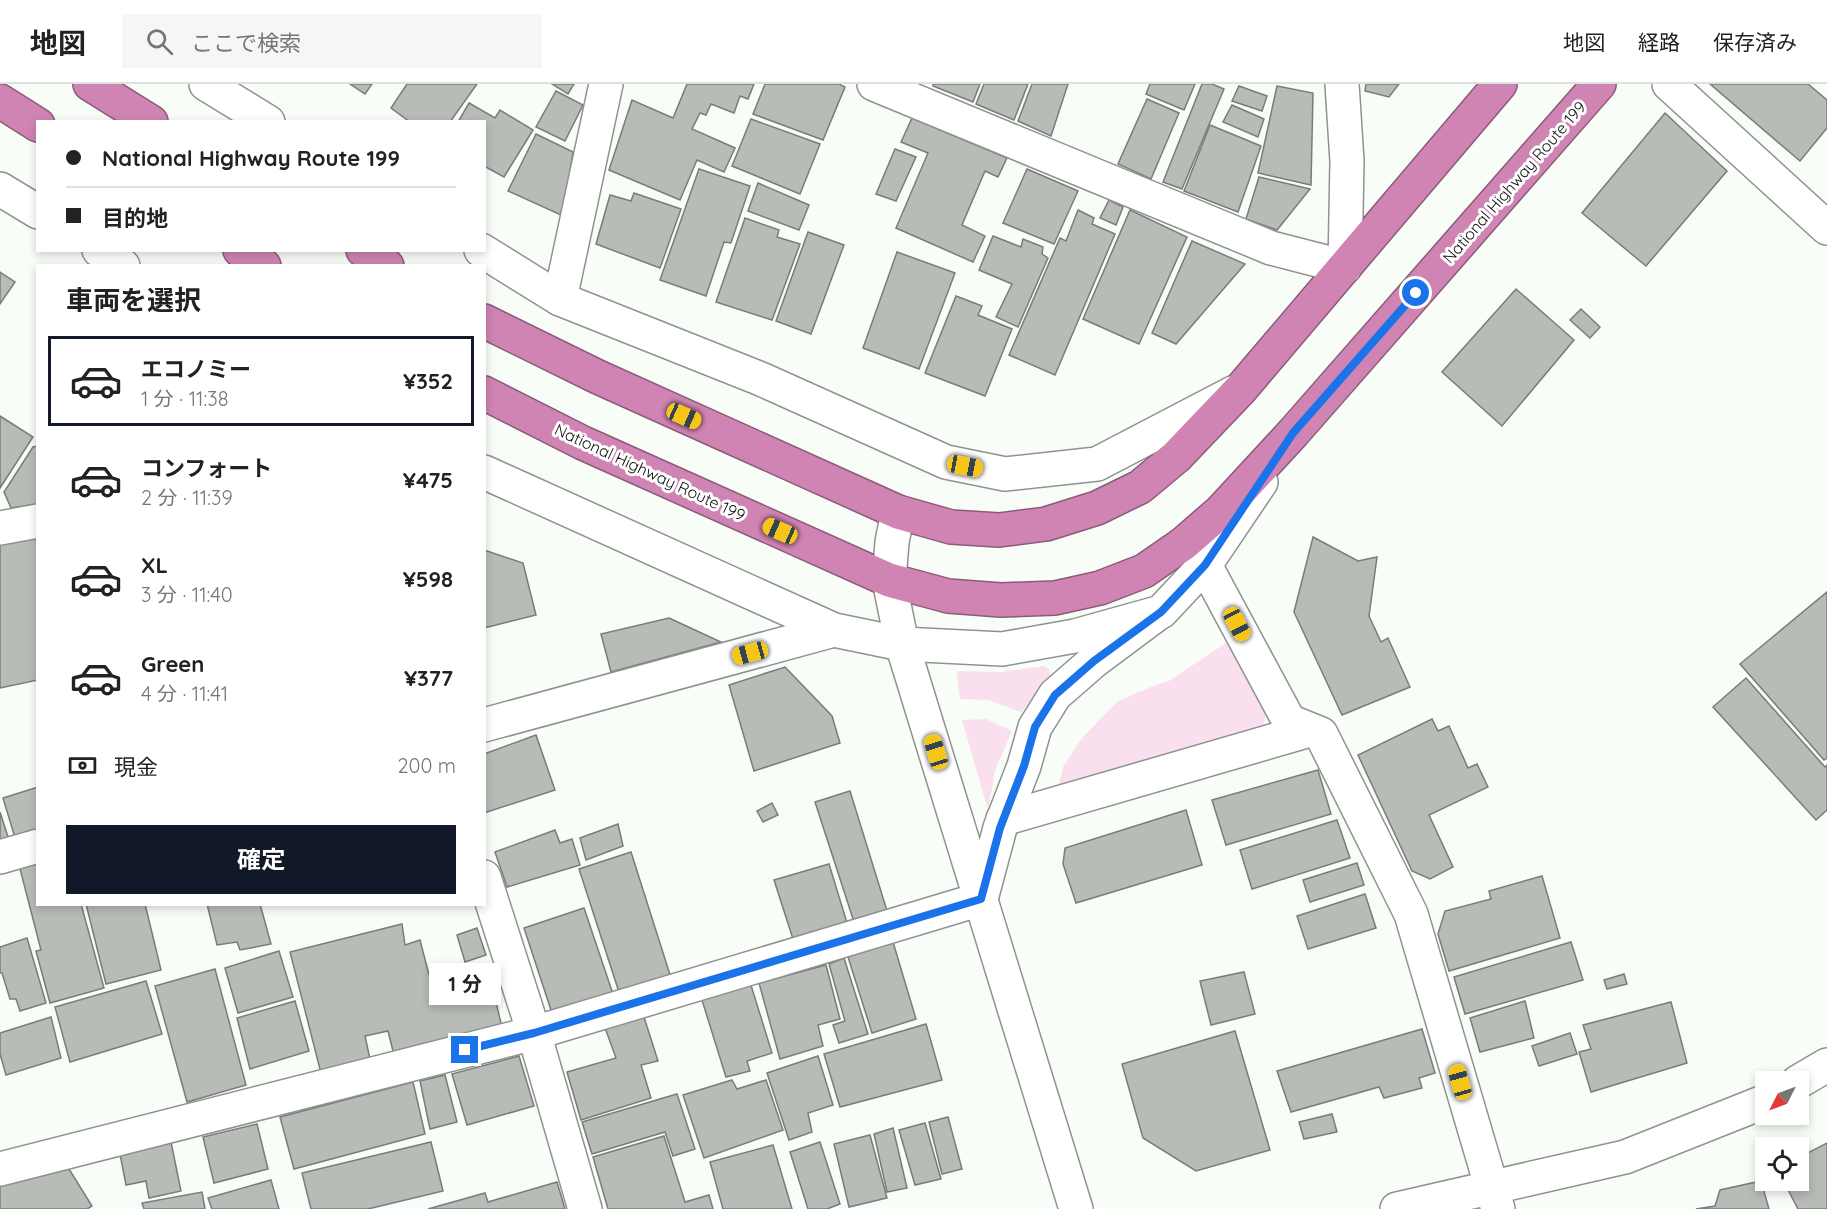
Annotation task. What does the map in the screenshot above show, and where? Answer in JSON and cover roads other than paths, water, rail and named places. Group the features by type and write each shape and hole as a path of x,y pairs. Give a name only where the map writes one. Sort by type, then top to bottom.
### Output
{"highway":[{"path":"90,84 148,120"},
{"path":"486,322 598,377 898,512 951,527 999,530 1046,525 1097,508 1140,487 1176,457 1240,390 1500,84"},
{"name":"National Highway Route 199","path":"486,394 583,443 890,580 948,596 1001,600 1055,598 1100,588 1144,571 1183,544 1221,511 1293,433 1599,84"},
{"path":"0,101 36,124"},
{"path":"366,252 384,264"}],"street":[{"path":"206,84 265,120"},
{"path":"560,299 606,84"},
{"path":"874,84 1271,248 1345,267 1347,161 1342,84"},
{"path":"1669,84 1827,228"},
{"path":"0,189 36,211"},
{"path":"102,252 120,264"},
{"path":"484,252 560,299 761,379 946,462 1005,474 1097,464 1240,390"},
{"path":"981,899 1003,819 1024,766 1035,727 1055,695 1094,661 1161,612 1205,565 1293,433"},
{"path":"486,473 834,630 902,644 1002,649 1075,636 1161,612"},
{"path":"898,512 892,542 890,580 902,644 1076,1209"},
{"path":"0,528 36,521"},
{"path":"1205,565 1289,722 1321,734 1411,914 1494,1198"},
{"path":"486,724 834,630"},
{"path":"1003,819 1310,730"},
{"path":"0,857 36,847"},
{"path":"486,883 534,1033 585,1209"},
{"path":"0,1169 534,1033 981,899"},
{"path":"1809,1076 1827,1065"},
{"path":"1397,1209 1494,1198 1625,1157 1755,1105"}]}
